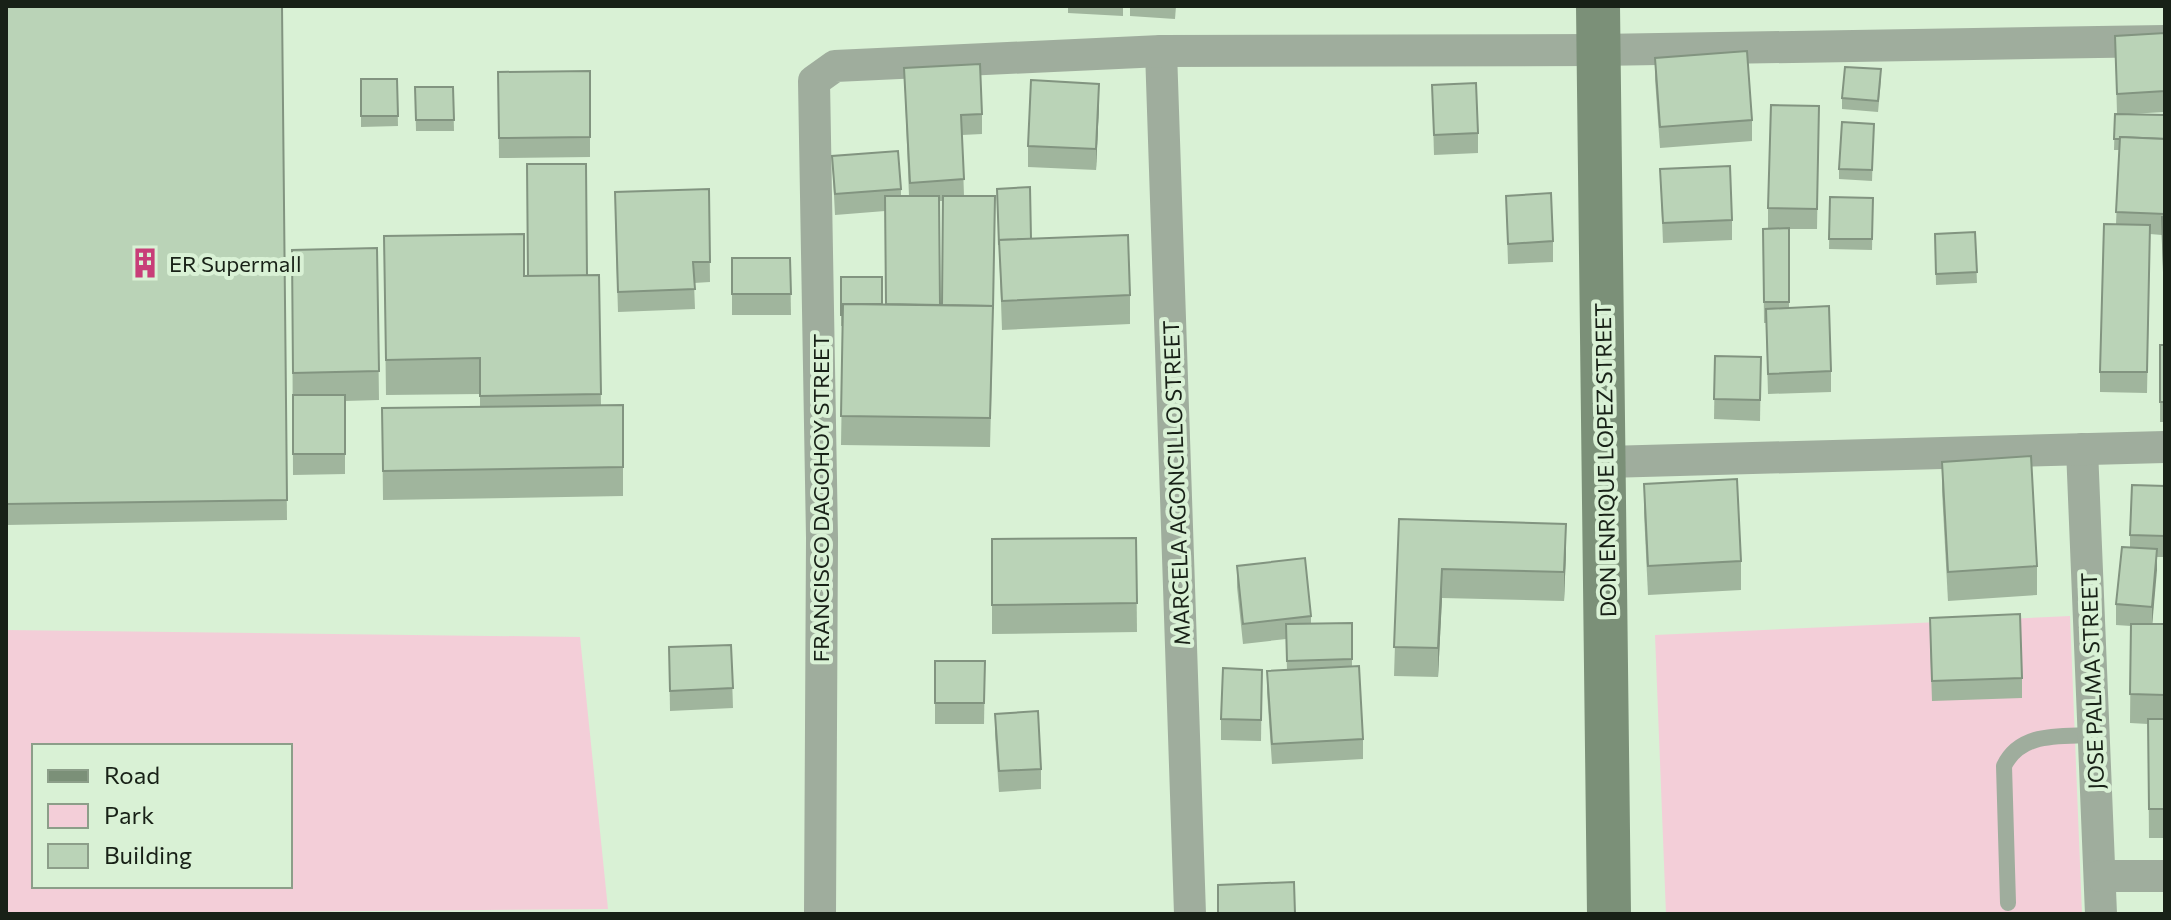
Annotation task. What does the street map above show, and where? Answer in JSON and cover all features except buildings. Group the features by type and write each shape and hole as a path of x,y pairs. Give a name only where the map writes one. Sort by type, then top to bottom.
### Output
{"street":[{"name":"DON ENRIQUE LOPEZ STREET","path":"1598,6 1606,462 1609,914"},
{"path":"1161,51 1598,50 2165,41"},
{"name":"FRANCISCO DAGOHOY STREET","path":"820,914 822,538 814,81 835,66 1161,51"},
{"name":"MARCELA AGONCILLO STREET","path":"1161,51 1190,914"},
{"path":"1606,462 2165,447"},
{"name":"JOSE PALMA STREET","path":"2082,449 2101,914"},
{"path":"2100,876 2165,876"}],"lane":[{"path":"2008,903 2004,766 2021,744 2035,739 2094,735"}],"green space":[{"path":"2070,616 2082,914 1666,914 1655,635"},
{"path":"6,630 580,637 608,909 6,914"}],"place":[{"name":"ER Supermall","path":"145,263"}]}
